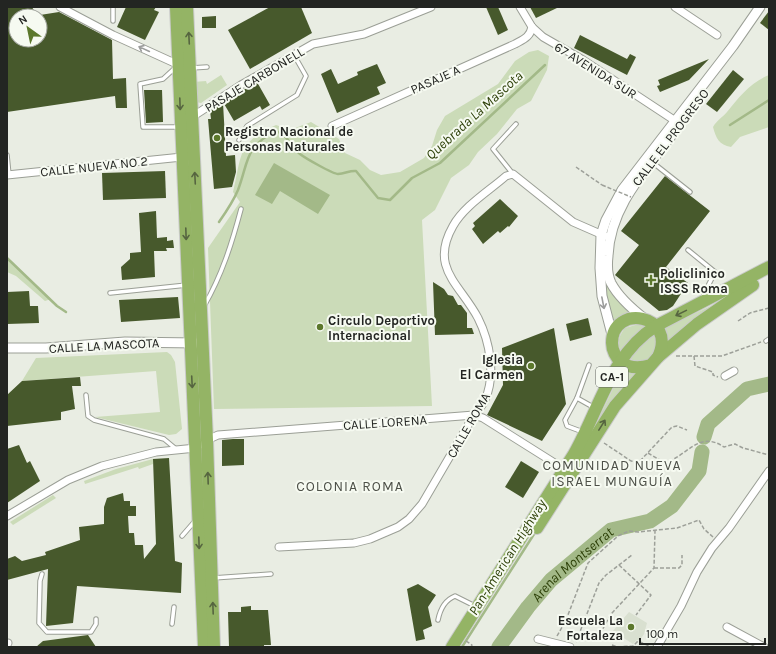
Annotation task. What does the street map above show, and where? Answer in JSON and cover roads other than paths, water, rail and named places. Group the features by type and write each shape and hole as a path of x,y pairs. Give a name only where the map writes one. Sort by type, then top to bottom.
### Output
{"highway":[{"path":"176,7 192,117 201,312 196,343 196,448 204,647"},
{"path":"187,7 181,126 182,157 188,285 207,440 214,647"},
{"name":"CA-1","path":"466,645 591,435 597,409 613,375 621,362 638,341 656,326 769,267"},
{"name":"CA-1","path":"452,647 564,469 615,406 655,361 728,301 769,275"},
{"path":"613,338 616,330 624,321 632,318 645,319 656,326 662,341 655,361"},
{"name":"CA-1","path":"613,338 614,351 621,362 638,368 655,361"}],"street":[{"path":"60,7 113,35 185,67"},
{"name":"PASAJE CARBONELL","path":"192,117 293,54 313,44 350,38 381,29 431,7"},
{"name":"67 AVENIDA SUR","path":"520,7 532,27 543,37 583,60 678,122"},
{"path":"675,7 717,35"},
{"name":"CALLE EL PROGRESO","path":"645,319 620,297 610,280 605,236 620,207 678,122 752,21 760,7"},
{"name":"CALLE EL PROGRESO","path":"613,338 602,296 600,268 605,236 613,206 622,190 678,122 753,26 766,7"},
{"name":"PASAJE A","path":"332,126 515,44 527,38 531,34 532,27"},
{"name":"CALLE NUEVA NO 2","path":"8,175 182,157"},
{"path":"513,174 573,222 605,236"},
{"name":"CALLE ROMA","path":"279,547 354,543 376,537 409,520 422,504 474,415 484,402 490,385 488,345 477,317 454,285 447,271 444,255 447,238 454,224 469,208 506,176 513,174"},
{"name":"CALLE LA MASCOTA","path":"7,348 46,348 126,342 196,343"},
{"path":"725,376 734,372"},
{"path":"474,415 483,418 564,469"},
{"name":"CALLE LORENA","path":"196,448 207,440 218,435 474,415"},
{"path":"7,516 50,490 82,474 123,459 156,452 196,448"},
{"path":"657,647 681,606 697,572 717,541 729,528 769,472"},
{"path":"727,628 764,647"},
{"path":"538,639 548,643 570,647"}],"lane":[{"path":"113,7 113,20"},
{"path":"239,140 247,126 297,95 306,76 293,54"},
{"path":"181,126 143,128 140,84 163,79 185,67 207,67"},
{"path":"513,174 493,149 516,124"},
{"path":"7,155 8,175"},
{"path":"652,162 690,192"},
{"path":"201,312 222,271 241,209"},
{"path":"688,250 715,272 704,291 700,303"},
{"path":"110,293 188,285"},
{"path":"589,365 577,398 565,420 567,426 591,435"},
{"path":"86,395 88,416 94,420 164,439 176,449"},
{"path":"577,398 597,409"},
{"path":"182,536 196,520 198,510"},
{"path":"42,574 40,581 39,623 47,632 91,632 96,624 96,619"},
{"path":"212,578 271,574"},
{"path":"438,620 441,609 449,599 455,596 477,607"},
{"path":"172,624 174,607"}],"waterway":[{"name":"Quebrada La Mascota","path":"219,222 238,190 246,163 253,149 258,143 276,131 284,135 297,151 307,159 338,174 356,171 378,198 390,200 412,178 440,163 545,65"},
{"name":"Quebrada La Mascota","path":"730,125 769,100"},
{"name":"Quebrada La Mascota","path":"7,258 57,306 66,312"},
{"name":"Arenal Montserrat","path":"704,437 708,424 747,389 769,384"},
{"name":"Arenal Montserrat","path":"499,647 528,607 551,580 611,530 650,521 672,506 699,471 702,452"},
{"name":"Pan-American Highway","path":"462,647 536,531"}],"place":[{"name":"Registro Nacional de Personas Naturales","path":"217,138"},
{"name":"Policlinico ISSS Roma","path":"651,280"},
{"name":"Circulo Deportivo Internacional","path":"320,327"},
{"name":"Iglesia El Carmen","path":"531,366"},
{"name":"Escuela La Fortaleza","path":"631,627"}],"district":[{"name":"COMUNIDAD NUEVA ISRAEL MUNGUÍA","path":"612,474"},
{"name":"COLONIA ROMA","path":"350,486"}]}
